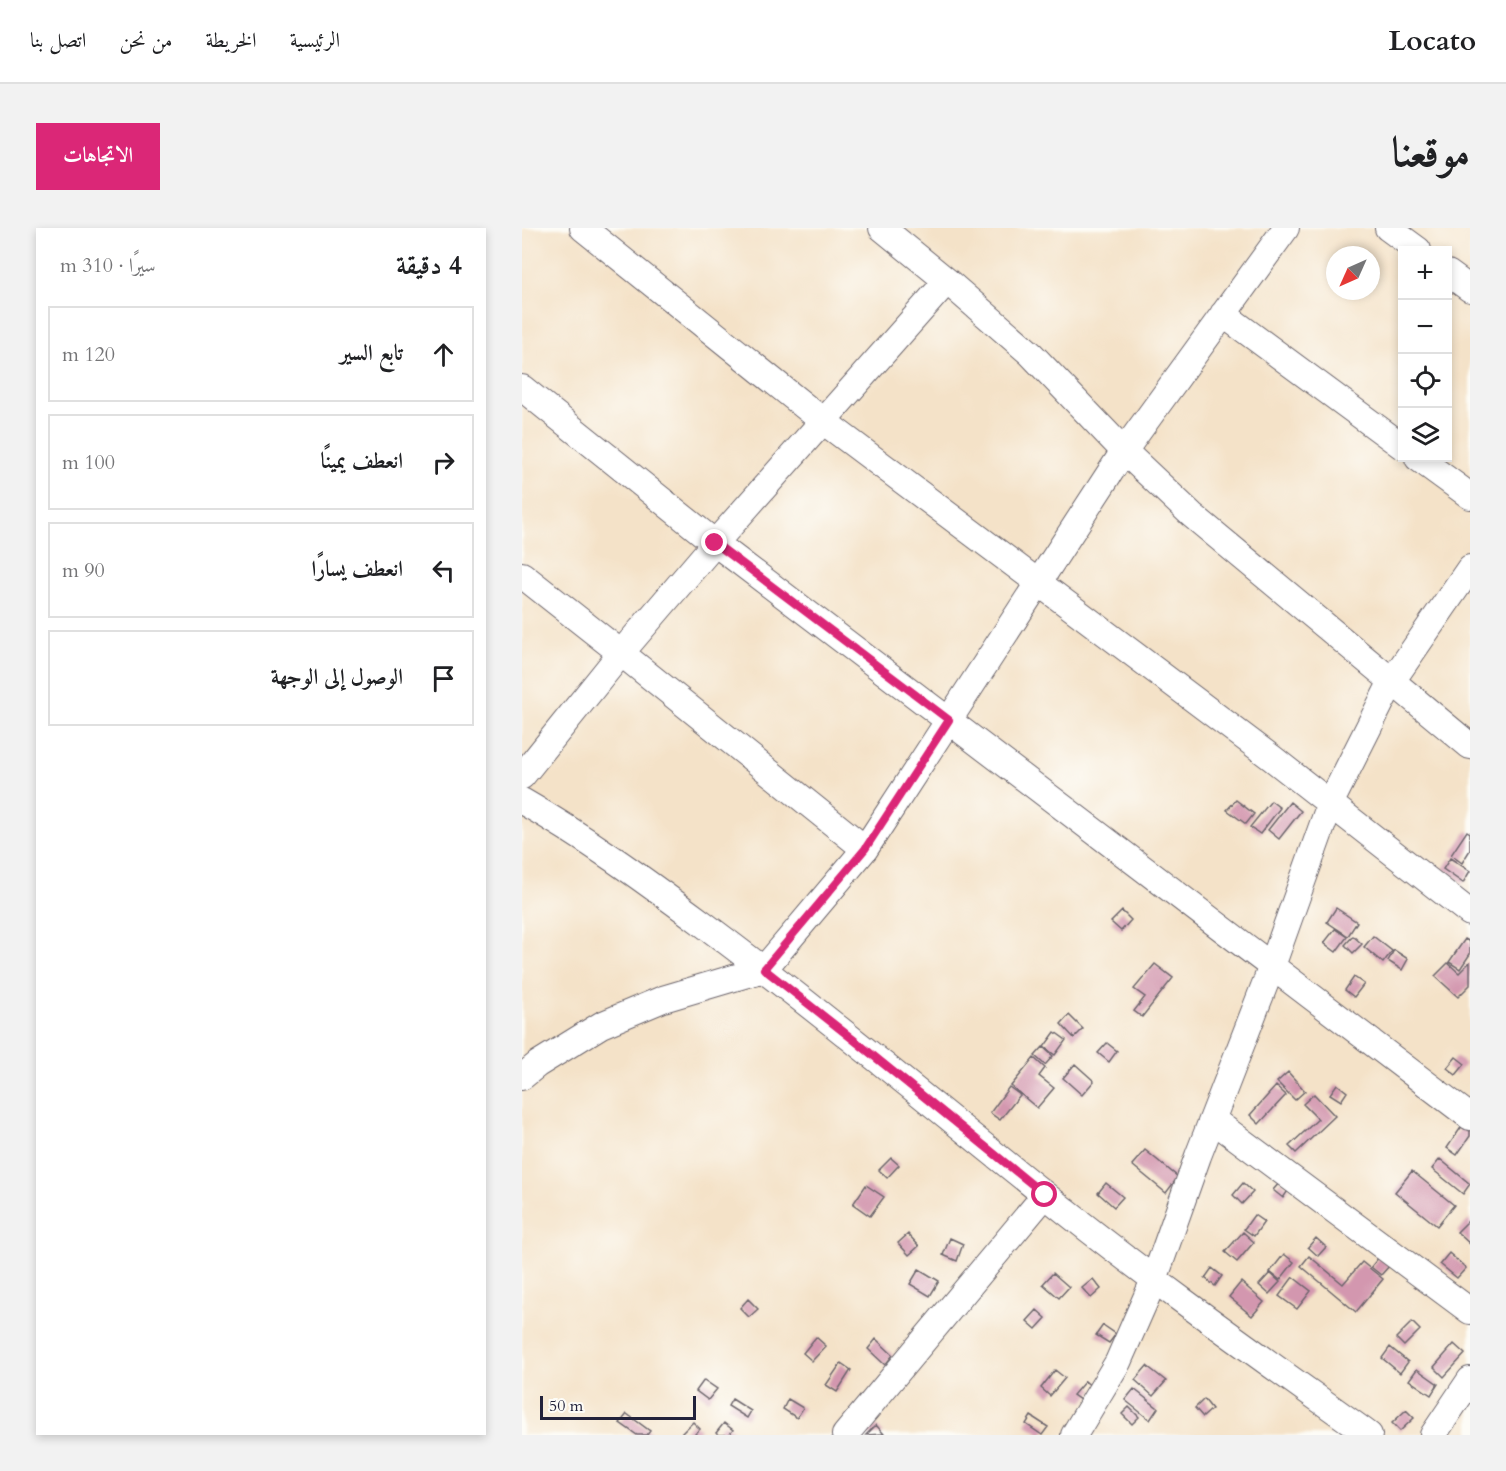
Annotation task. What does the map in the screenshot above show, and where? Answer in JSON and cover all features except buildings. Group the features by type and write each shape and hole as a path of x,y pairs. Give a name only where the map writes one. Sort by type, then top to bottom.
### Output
{"street":[{"path":"583,228 823,421 1272,758 1470,913"},
{"path":"882,228 1030,354 1124,451 1192,515 1470,746"},
{"path":"522,1077 538,1064 601,1025 663,999 764,969 865,849 1124,451 1286,228"},
{"path":"1388,228 1413,246"},
{"path":"1452,276 1470,289"},
{"path":"522,776 621,653 715,543 947,281"},
{"path":"1223,314 1398,443"},
{"path":"522,388 715,543 1470,1118"},
{"path":"1423,462 1470,496"},
{"path":"1074,1435 1118,1362 1154,1280 1330,804 1392,681 1470,568"},
{"path":"522,575 865,849"},
{"path":"522,801 558,821 764,969 1154,1280 1368,1435"},
{"path":"1213,1120 1470,1311"},
{"path":"845,1435 1045,1195"},
{"path":"1433,1435 1470,1380"}],"route":[{"path":"715,543 949,720 865,849 764,969 1045,1195"}]}
